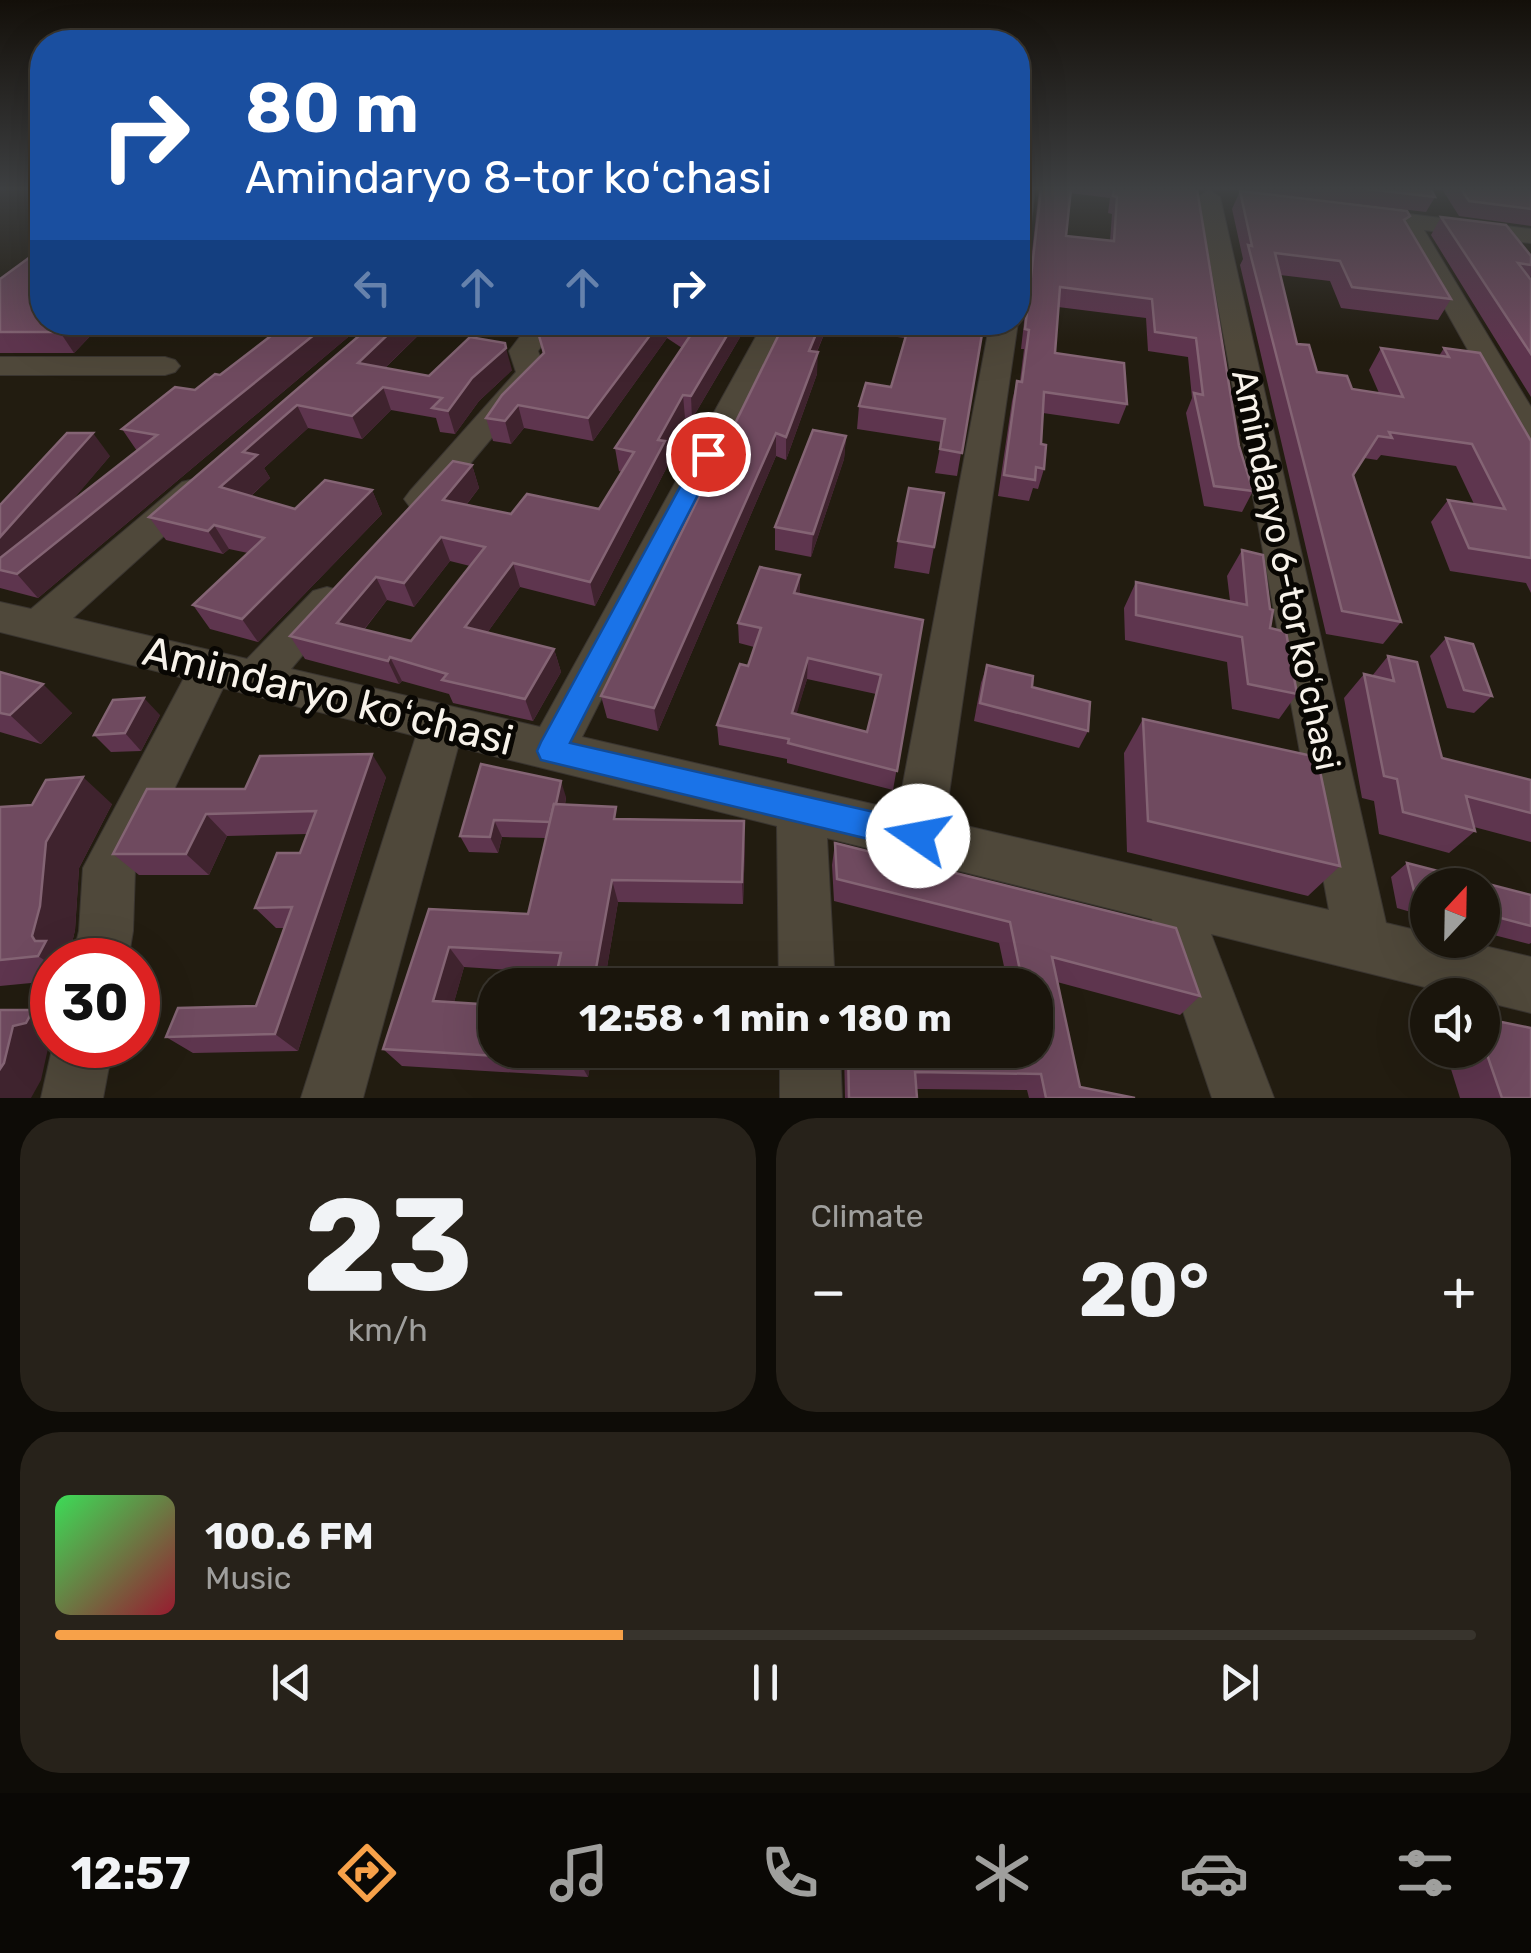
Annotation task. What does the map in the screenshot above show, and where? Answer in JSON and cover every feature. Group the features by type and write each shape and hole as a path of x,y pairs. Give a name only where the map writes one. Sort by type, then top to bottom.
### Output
{"street":[{"name":"Amindaryo 6-tor koʻchasi","path":"1217,240 1363,943"},
{"path":"1418,240 1531,434"},
{"path":"393,530 458,461 494,410 531,373 522,351 535,335"},
{"path":"551,751 771,335"},
{"path":"918,836 1002,335"},
{"path":"0,366 166,366"},
{"path":"19,622 213,474"},
{"path":"105,938 109,868 235,672 352,574"},
{"name":"Amindaryo koʻchasi","path":"19,622 1531,985"},
{"path":"332,1098 442,724"},
{"path":"801,811 806,968"},
{"path":"1171,898 1243,1098"},
{"path":"72,1098 78,1068"},
{"path":"811,1068 812,1098"}],"building":[{"path":"1035,240 1205,240 1239,446 1253,491 1214,486 1194,393 1203,395 1196,338 1155,332 1152,299 1060,287 1055,353 1124,363 1127,404 1044,392 1044,469 1036,467 1035,480 1004,475 1017,381 1022,382 1030,335"},
{"path":"1251,240 1416,240 1451,299 1352,287 1340,261 1275,253 1297,344 1309,345 1317,372 1347,376 1352,389 1403,397 1381,348 1449,357 1444,348 1480,353 1531,441 1531,558 1469,548 1448,500 1505,509 1472,444 1389,432 1392,438 1378,436 1353,475 1401,622 1342,611 1248,245 1252,246"},
{"path":"1456,240 1518,240 1531,256 1531,265 1518,263 1531,280 1531,354"},
{"path":"30,258 30,332 0,332 0,279"},
{"path":"272,335 314,335 17,574 0,570 0,558 157,435 122,429 175,387 195,390 215,374 220,375"},
{"path":"360,335 387,335 358,363 429,376 470,337 505,343 506,348 472,378 448,411 432,408 442,398 383,387 352,416 297,405 243,452 257,455 220,487 295,509 325,480 372,490 242,619 193,605 264,538 214,525 208,531 149,517"},
{"path":"539,335 650,335 588,418 518,405 505,421 486,418 502,395 544,353"},
{"path":"691,335 727,335 691,396 683,395 658,440 665,441 590,582 513,563 465,627 554,649 525,699 442,680 447,674 390,657 388,661 290,636 453,461 472,465 443,500 511,514 527,494 599,509 634,452 615,448","holes":["441,537 485,547 411,641 337,623 376,577 404,583"]},
{"path":"779,335 816,335 809,351 818,352 786,437 776,433 654,708 601,696"},
{"path":"906,335 982,335 962,453 940,449 945,419 859,406 866,383 891,387"},
{"path":"813,430 846,436 813,534 775,527"},
{"path":"67,433 93,433 0,537 0,505"},
{"path":"909,488 944,493 934,547 898,541"},
{"path":"1242,550 1263,555 1273,610 1270,628 1286,632 1297,694 1248,684 1242,637 1136,615 1136,582 1247,605"},
{"path":"760,567 800,575 794,593 923,620 897,771 788,743 789,739 717,725 740,664 748,666 761,628 738,623","holes":["808,658 881,675 867,732 792,713"]},
{"path":"1446,638 1473,644 1492,696 1464,690"},
{"path":"1388,656 1417,662 1442,758 1531,780 1531,813 1466,796 1475,831 1403,812 1397,779 1384,776 1364,674 1394,681"},
{"path":"987,665 1033,676 1032,687 1090,702 1088,731 980,703"},
{"path":"0,672 43,684 10,715 0,713"},
{"path":"144,698 125,733 94,735 113,700"},
{"path":"1143,719 1317,757 1340,866 1148,821"},
{"path":"372,754 275,1034 166,1037 178,1008 256,1006 292,907 255,908 277,853 300,853 316,811 206,814 186,854 113,854 147,789 245,789 260,756"},
{"path":"481,764 561,781 550,822 494,820 490,837 460,836"},
{"path":"83,777 46,842 30,957 0,960 0,807 32,805 46,780"},
{"path":"554,804 616,807 614,819 744,821 742,882 612,880 596,968 558,968 561,953 449,947 433,1001 478,1004 478,1055 383,1049 429,909 528,914"},
{"path":"835,843 1176,928 1200,996 1052,957 1080,1087 1135,1098 1046,1098 1041,1074 915,1072 917,1098 849,1098 848,1068 1053,1068 1053,968 1019,968 1010,922 837,879"},
{"path":"1500,887 1531,895 1531,926 1500,918"},
{"path":"0,1010 30,1010 26,1023 13,1026 0,1069"},
{"path":"1500,1022 1531,1028 1531,1098 1502,1098 1492,1068 1500,1068"}],"route":[{"path":"708,454 551,751 918,836"}]}
